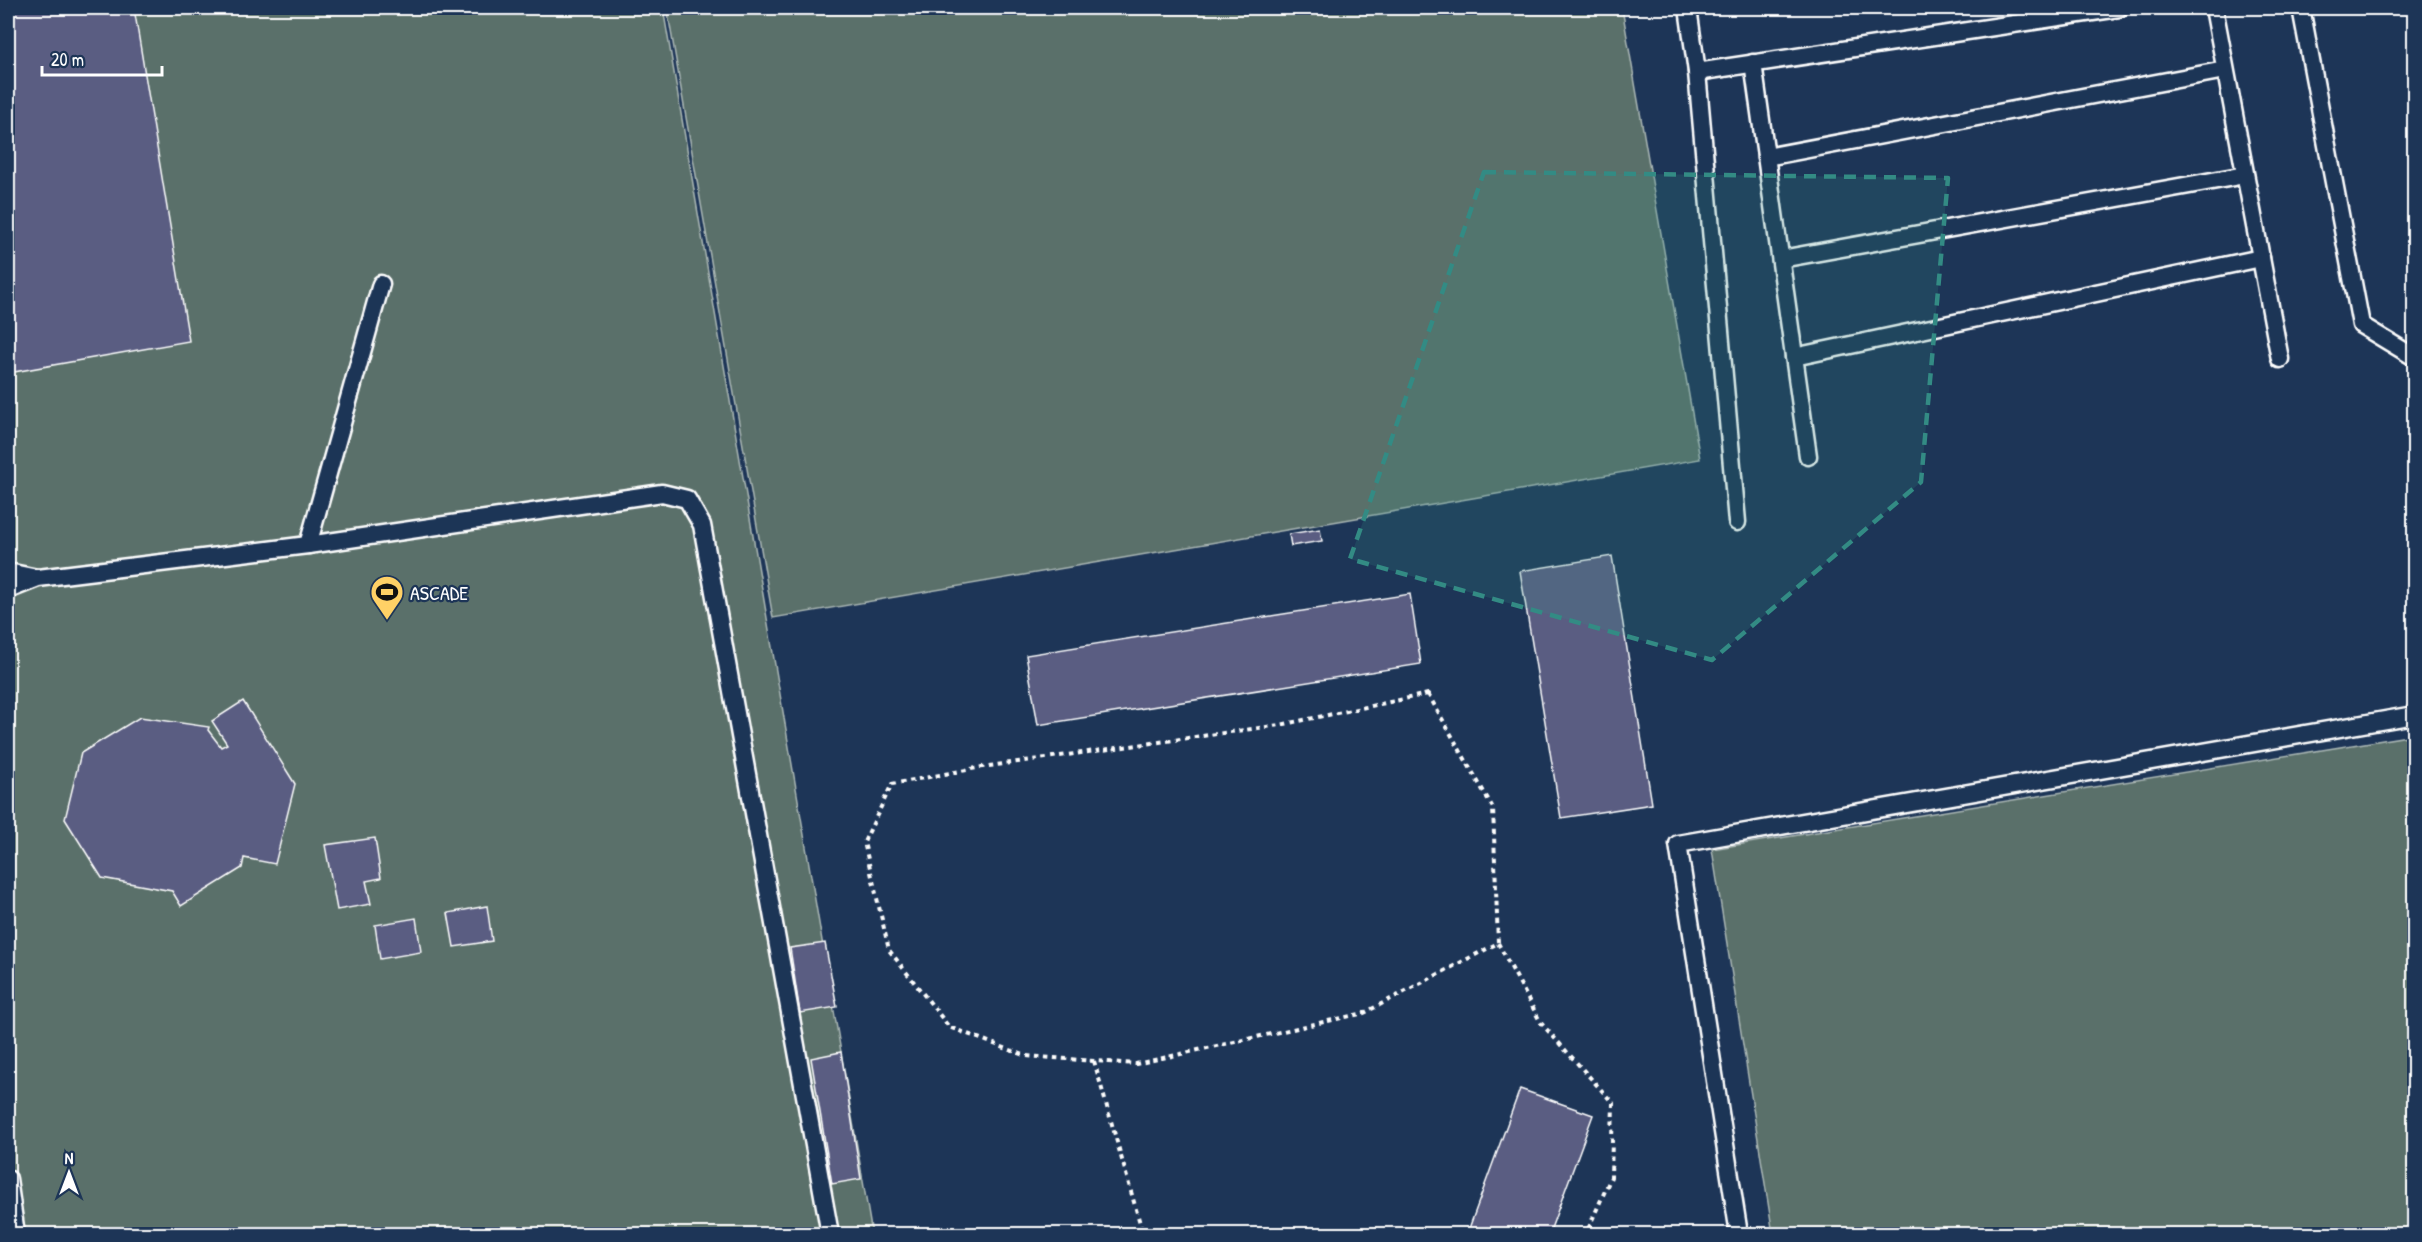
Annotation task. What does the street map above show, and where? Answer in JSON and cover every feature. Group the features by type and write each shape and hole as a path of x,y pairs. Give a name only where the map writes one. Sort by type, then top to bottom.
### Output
{"lane":[{"path":"1688,8 1697,72 1737,522"},
{"path":"1697,72 2119,8"},
{"path":"2214,8 2280,359"},
{"path":"2301,8 2361,325 2415,357"},
{"path":"1753,63 1808,456"},
{"path":"1766,157 2225,70"},
{"path":"1781,259 2245,175"},
{"path":"1794,357 2261,258"},
{"path":"308,545 381,284"},
{"path":"8,590 38,578 308,545 662,493 687,499 702,525 830,1234"},
{"path":"8,572 38,578"},
{"path":"1739,1234 1678,844 2415,714"},
{"path":"8,1179 16,1234"}],"path":[{"path":"1498,943 1364,1013 1136,1064 1026,1056 949,1027 889,950 864,842 892,784 982,767 1280,724 1428,694 1493,808 1498,943 1541,1023 1613,1103 1611,1177 1587,1234"},
{"path":"1094,1061 1143,1234"}],"highlighted area":[{"path":"1484,172 1948,178 1921,482 1712,660 1350,559"}],"green space":[{"name":"ASCADE","path":"8,8 663,8 872,1234 8,1234"},
{"path":"667,8 1622,8 1700,459 773,618"},
{"path":"2414,735 2414,1234 1773,1234 1712,849"}],"building":[{"path":"8,8 134,8 189,341 8,373"},
{"path":"1320,529 1322,541 1291,546 1289,534"},
{"path":"1612,556 1652,804 1561,818 1520,571"},
{"path":"1410,594 1421,664 1038,725 1026,655"},
{"path":"243,701 295,784 275,864 244,858 242,868 181,906 172,891 102,878 65,819 81,753 140,717 209,727 208,730 221,747 227,744 212,721"},
{"path":"375,838 381,878 366,881 371,904 337,910 325,845"},
{"path":"487,906 492,941 454,947 448,913"},
{"path":"416,918 421,952 380,959 375,925"},
{"path":"825,943 837,1007 800,1013 790,948"},
{"path":"841,1052 861,1179 832,1184 811,1058"},
{"path":"1520,1089 1593,1115 1549,1234 1467,1234"}],"place":[{"name":"ASCADE","path":"387,621"}]}
